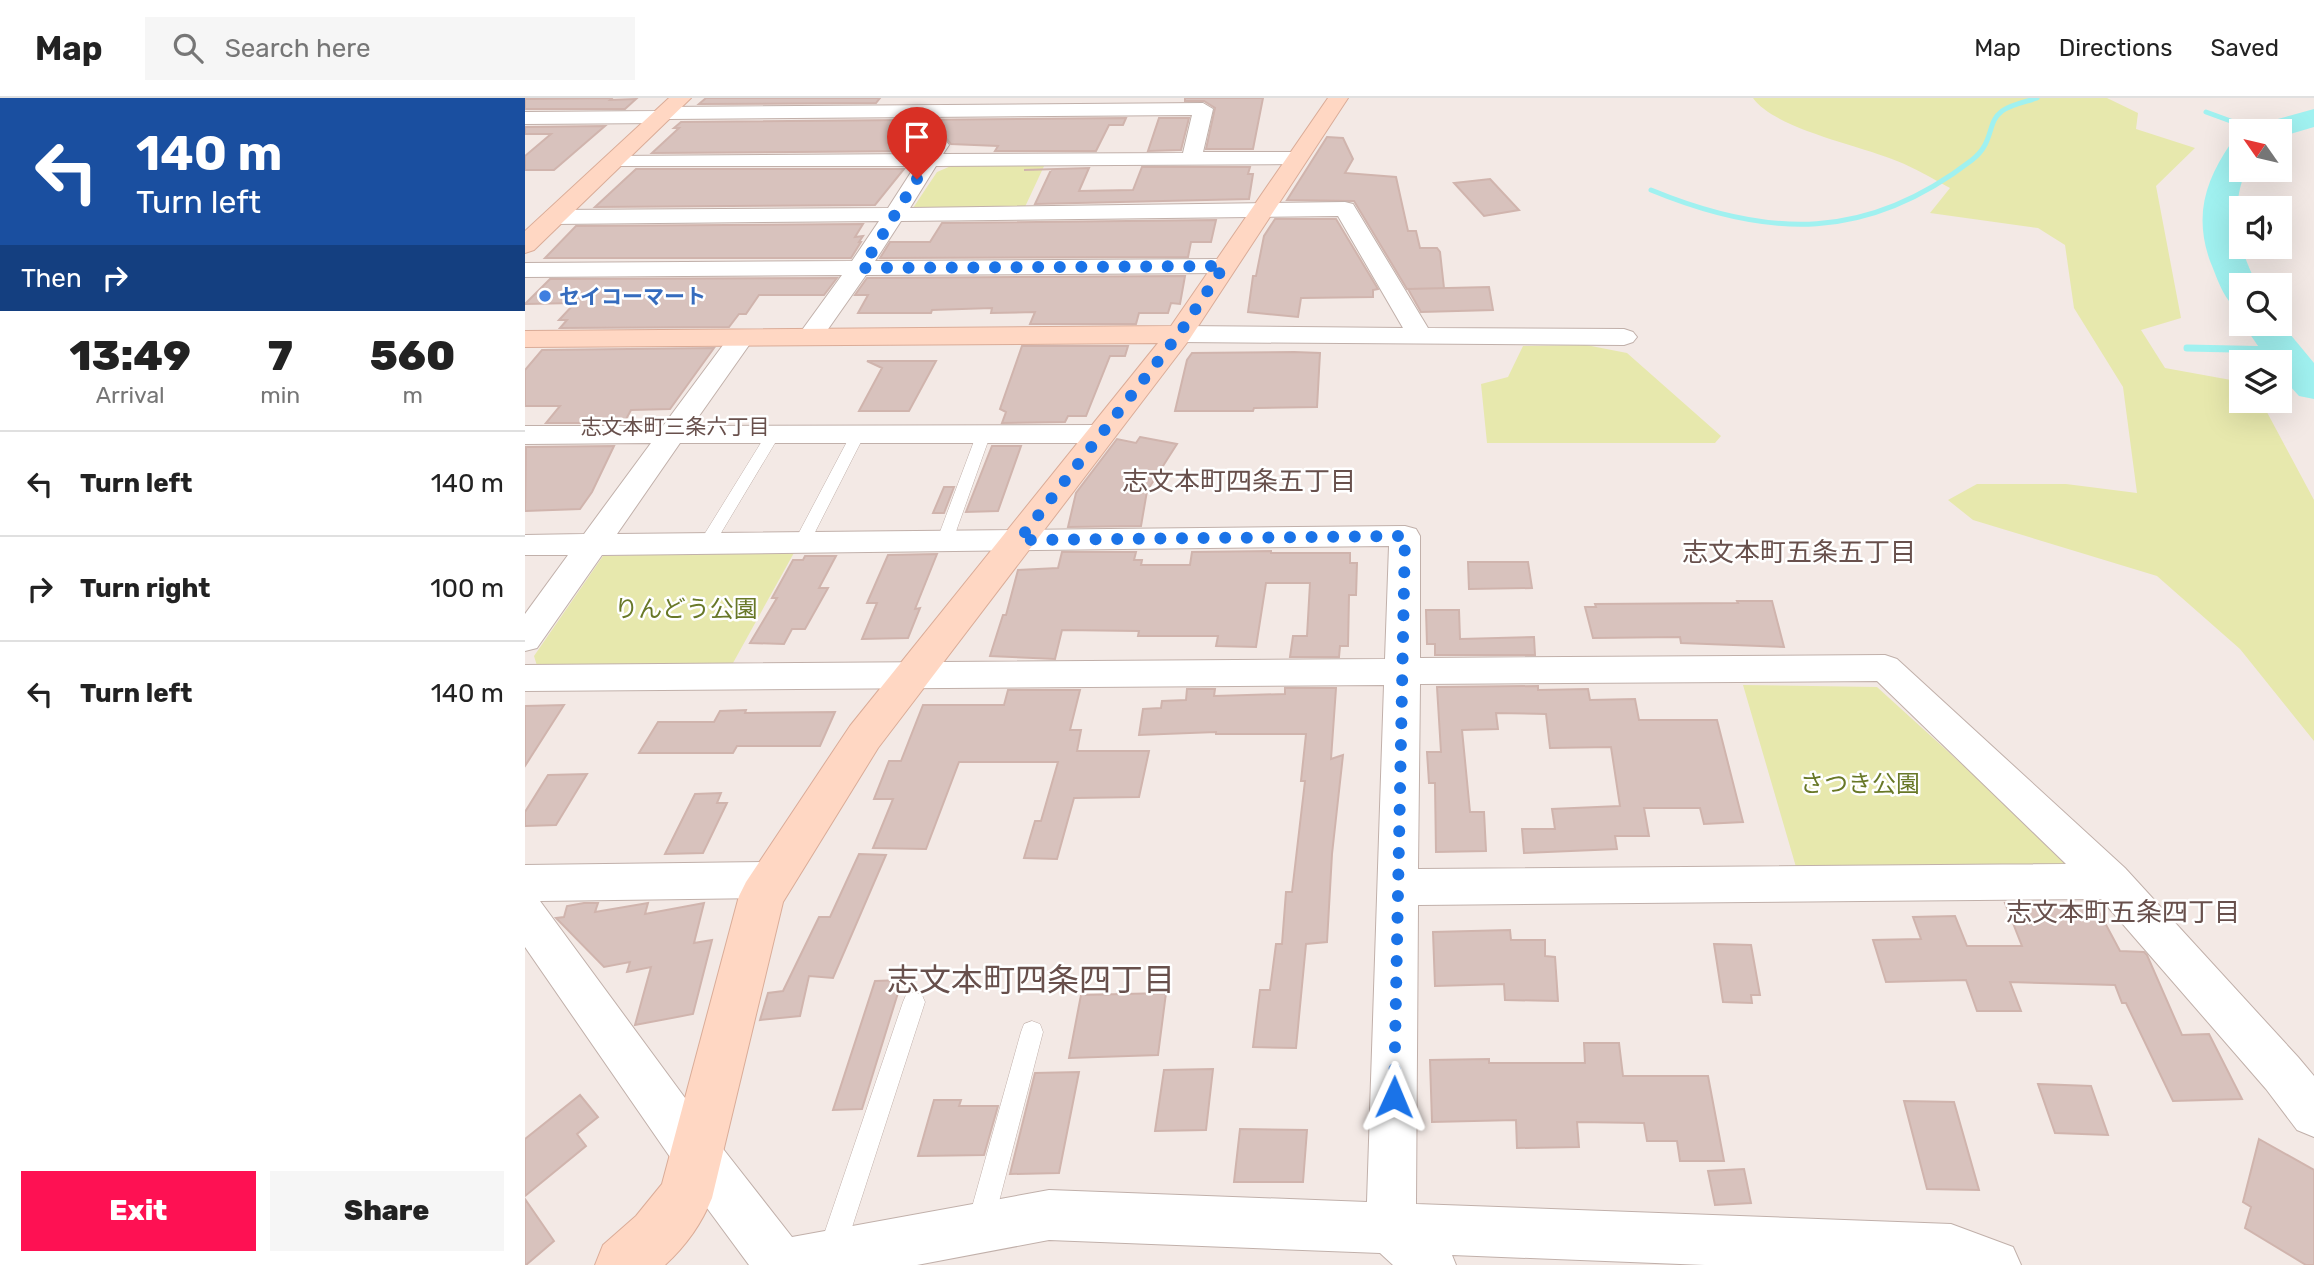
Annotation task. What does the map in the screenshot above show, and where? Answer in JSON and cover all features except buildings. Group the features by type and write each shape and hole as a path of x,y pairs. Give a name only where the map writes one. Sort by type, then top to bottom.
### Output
{"street":[{"path":"528,120 558,98"},
{"path":"623,1265 656,1236 685,1198 762,896 864,737 1179,334 1338,98"},
{"path":"528,120 669,109 965,105 1203,109 1191,160"},
{"path":"810,337 862,268 893,215 965,105"},
{"path":"525,245 669,109"},
{"path":"613,162 1297,159"},
{"path":"554,217 1260,212 1345,209 1420,336"},
{"path":"525,270 1224,266"},
{"path":"525,339 1179,334 1624,337"},
{"path":"525,639 741,338"},
{"path":"525,435 1101,434"},
{"path":"525,545 1405,536 1391,1228 1430,1265"},
{"path":"525,678 1885,668 2111,881 2282,1073 2314,1113"},
{"path":"525,883 773,880"},
{"path":"1398,887 2111,881"},
{"path":"525,913 696,1153 781,1265 1049,1215 1951,1249 1995,1265"}],"lane":[{"path":"707,543 774,433"},
{"path":"802,542 858,433"},
{"path":"945,540 984,433"},
{"path":"830,1256 914,1002"},
{"path":"979,1228 1032,1032"}],"green space":[{"path":"1753,98 2107,98 2138,113 2136,129 2195,148 2156,186 2181,318 2141,330 2165,368 2229,380 2229,413 2267,413 2314,500 2314,741 2240,649 2157,576 1973,520 1948,500 1977,484 2066,484 2137,493 2123,387 2074,308 2065,245 2038,228 1930,213 1950,188 1897,161 1798,127 1764,109"},
{"path":"1045,164 1024,209 911,211 937,172 951,166"},
{"path":"1586,345 1627,353 1721,436 1715,443 1487,443 1481,384 1508,377 1523,346"},
{"name":"りんどう公園","path":"795,551 733,663 538,669 534,656 603,556"},
{"name":"さつき公園","path":"1743,685 1877,687 2075,867 1796,867"}],"waterway":[{"path":"1651,190 1695,206 1737,217 1777,223 1817,224 1856,218 1894,206 1933,187 1979,153 1994,121 2002,111 2037,98"},
{"path":"2206,112 2229,120"},
{"path":"2293,124 2314,118"},
{"path":"2229,171 2222,187 2218,221 2234,273"},
{"path":"2270,336 2314,387"},
{"path":"2187,348 2280,350"}],"place":[{"name":"セイコーマート","path":"545,296"}],"district":[{"name":"志文本町三条六丁目","path":"675,426"},
{"name":"志文本町四条五丁目","path":"1239,481"},
{"name":"志文本町五条五丁目","path":"1799,552"},
{"name":"志文本町五条四丁目","path":"2123,912"},
{"name":"志文本町四条四丁目","path":"1031,980"}],"route":[{"path":"917,179 862,268 1224,266 1179,334 1019,540 1405,536 1394,1097"}]}
